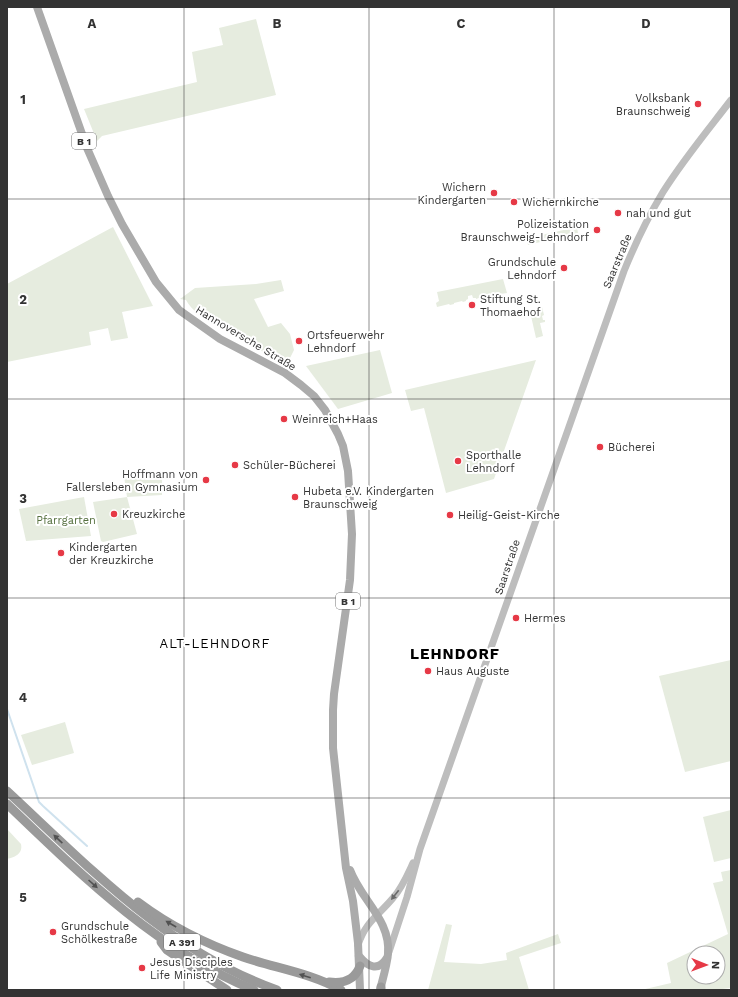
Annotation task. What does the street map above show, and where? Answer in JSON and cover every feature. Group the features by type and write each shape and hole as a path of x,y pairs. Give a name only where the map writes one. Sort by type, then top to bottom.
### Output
{"highway":[{"name":"A 391","path":"7,791 97,876 158,926 224,966 277,990"},
{"name":"A 391","path":"7,804 126,913 157,936 211,969 254,990"},
{"path":"97,876 106,878 145,908 168,923 202,940 243,957 323,981 337,983 348,981 360,968"},
{"path":"157,936 167,950 226,990"},
{"path":"323,981 341,990"}],"main road":[{"name":"Hannoversche Straße","path":"37,7 69,100 94,166 122,224 156,282 178,310 220,339 285,373 314,396 332,421 343,446 350,485 352,553 350,580 334,694 332,727 346,868 353,901 358,946 360,990"},
{"name":"Hannoversche Straße","path":"345,850 352,876 386,930 388,955 381,989"},
{"path":"359,956 367,965 374,966 382,964 388,955"},
{"path":"360,968 366,990"}],"street":[{"name":"Saarstraße","path":"388,955 420,849 616,292 632,252 662,195 678,169 731,100"},
{"name":"Saarstraße","path":"358,946 365,929 394,897 407,876 420,849"},
{"name":"Saarstraße","path":"407,876 409,881 409,889"}],"green space":[{"path":"256,19 276,95 102,136 97,141 84,109 197,82 192,52 223,45 219,28"},
{"path":"113,227 153,306 122,312 128,338 111,341 108,328 89,332 91,345 7,362 7,284"},
{"path":"577,227 578,233 528,245 527,241 519,242 519,240"},
{"path":"503,279 507,293 500,294 499,292 491,294 491,296 487,297 487,295 476,299 473,298 472,295 468,296 466,301 437,307 436,303 439,301 437,292"},
{"path":"281,280 284,291 254,299 268,327 281,323 290,334 294,350 289,360 283,364 260,350 250,341 206,319 191,307 186,300 180,299 195,288 256,284"},
{"path":"542,307 544,315 542,316 545,322 540,323 543,336 536,338 531,316 533,310"},
{"path":"380,350 392,393 338,409 306,366"},
{"path":"536,360 494,479 446,493 424,408 411,411 405,390"},
{"path":"124,476 162,476 162,495 127,497"},
{"name":"Pfarrgarten","path":"84,497 91,536 26,541 19,509"},
{"path":"127,497 137,534 103,542 101,541 93,502"},
{"path":"731,660 731,761 685,772 659,676"},
{"path":"65,722 74,753 32,765 21,735"},
{"path":"731,810 731,858 714,862 703,817"},
{"path":"7,829 21,844 21,850 20,853 7,859"},
{"path":"731,870 731,988 714,990 641,990 671,983 667,963 686,954 686,985 726,985 726,945 705,945 728,934 713,883 723,881 721,872"},
{"path":"446,924 452,925 444,962 481,964 507,960 506,953 558,934 561,943 519,957 529,990 428,990"}],"waterway":[{"path":"7,709 39,802 87,846"}],"place":[{"name":"Volksbank Braunschweig","path":"698,104"},
{"name":"Wichern Kindergarten","path":"494,193"},
{"name":"Wichernkirche","path":"514,202"},
{"name":"nah und gut","path":"618,213"},
{"name":"Polizeistation Braunschweig-Lehndorf","path":"597,230"},
{"name":"Grundschule Lehndorf","path":"564,268"},
{"name":"Stiftung St. Thomaehof","path":"472,305"},
{"name":"Ortsfeuerwehr Lehndorf","path":"299,341"},
{"name":"Weinreich+Haas","path":"284,419"},
{"name":"Bücherei","path":"600,447"},
{"name":"Sporthalle Lehndorf","path":"458,461"},
{"name":"Schüler-Bücherei","path":"235,465"},
{"name":"Hoffmann von Fallersleben Gymnasium","path":"206,480"},
{"name":"Hubeta e.V. Kindergarten Braunschweig","path":"295,497"},
{"name":"Kreuzkirche","path":"114,514"},
{"name":"Heilig-Geist-Kirche","path":"450,515"},
{"name":"Kindergarten der Kreuzkirche","path":"61,553"},
{"name":"Hermes","path":"516,618"},
{"name":"Haus Auguste","path":"428,671"},
{"name":"Grundschule Schölkestraße","path":"53,932"},
{"name":"Jesus Disciples Life Ministry","path":"142,968"}],"district":[{"name":"ALT-LEHNDORF","path":"215,643"},
{"name":"LEHNDORF","path":"455,654"}]}
